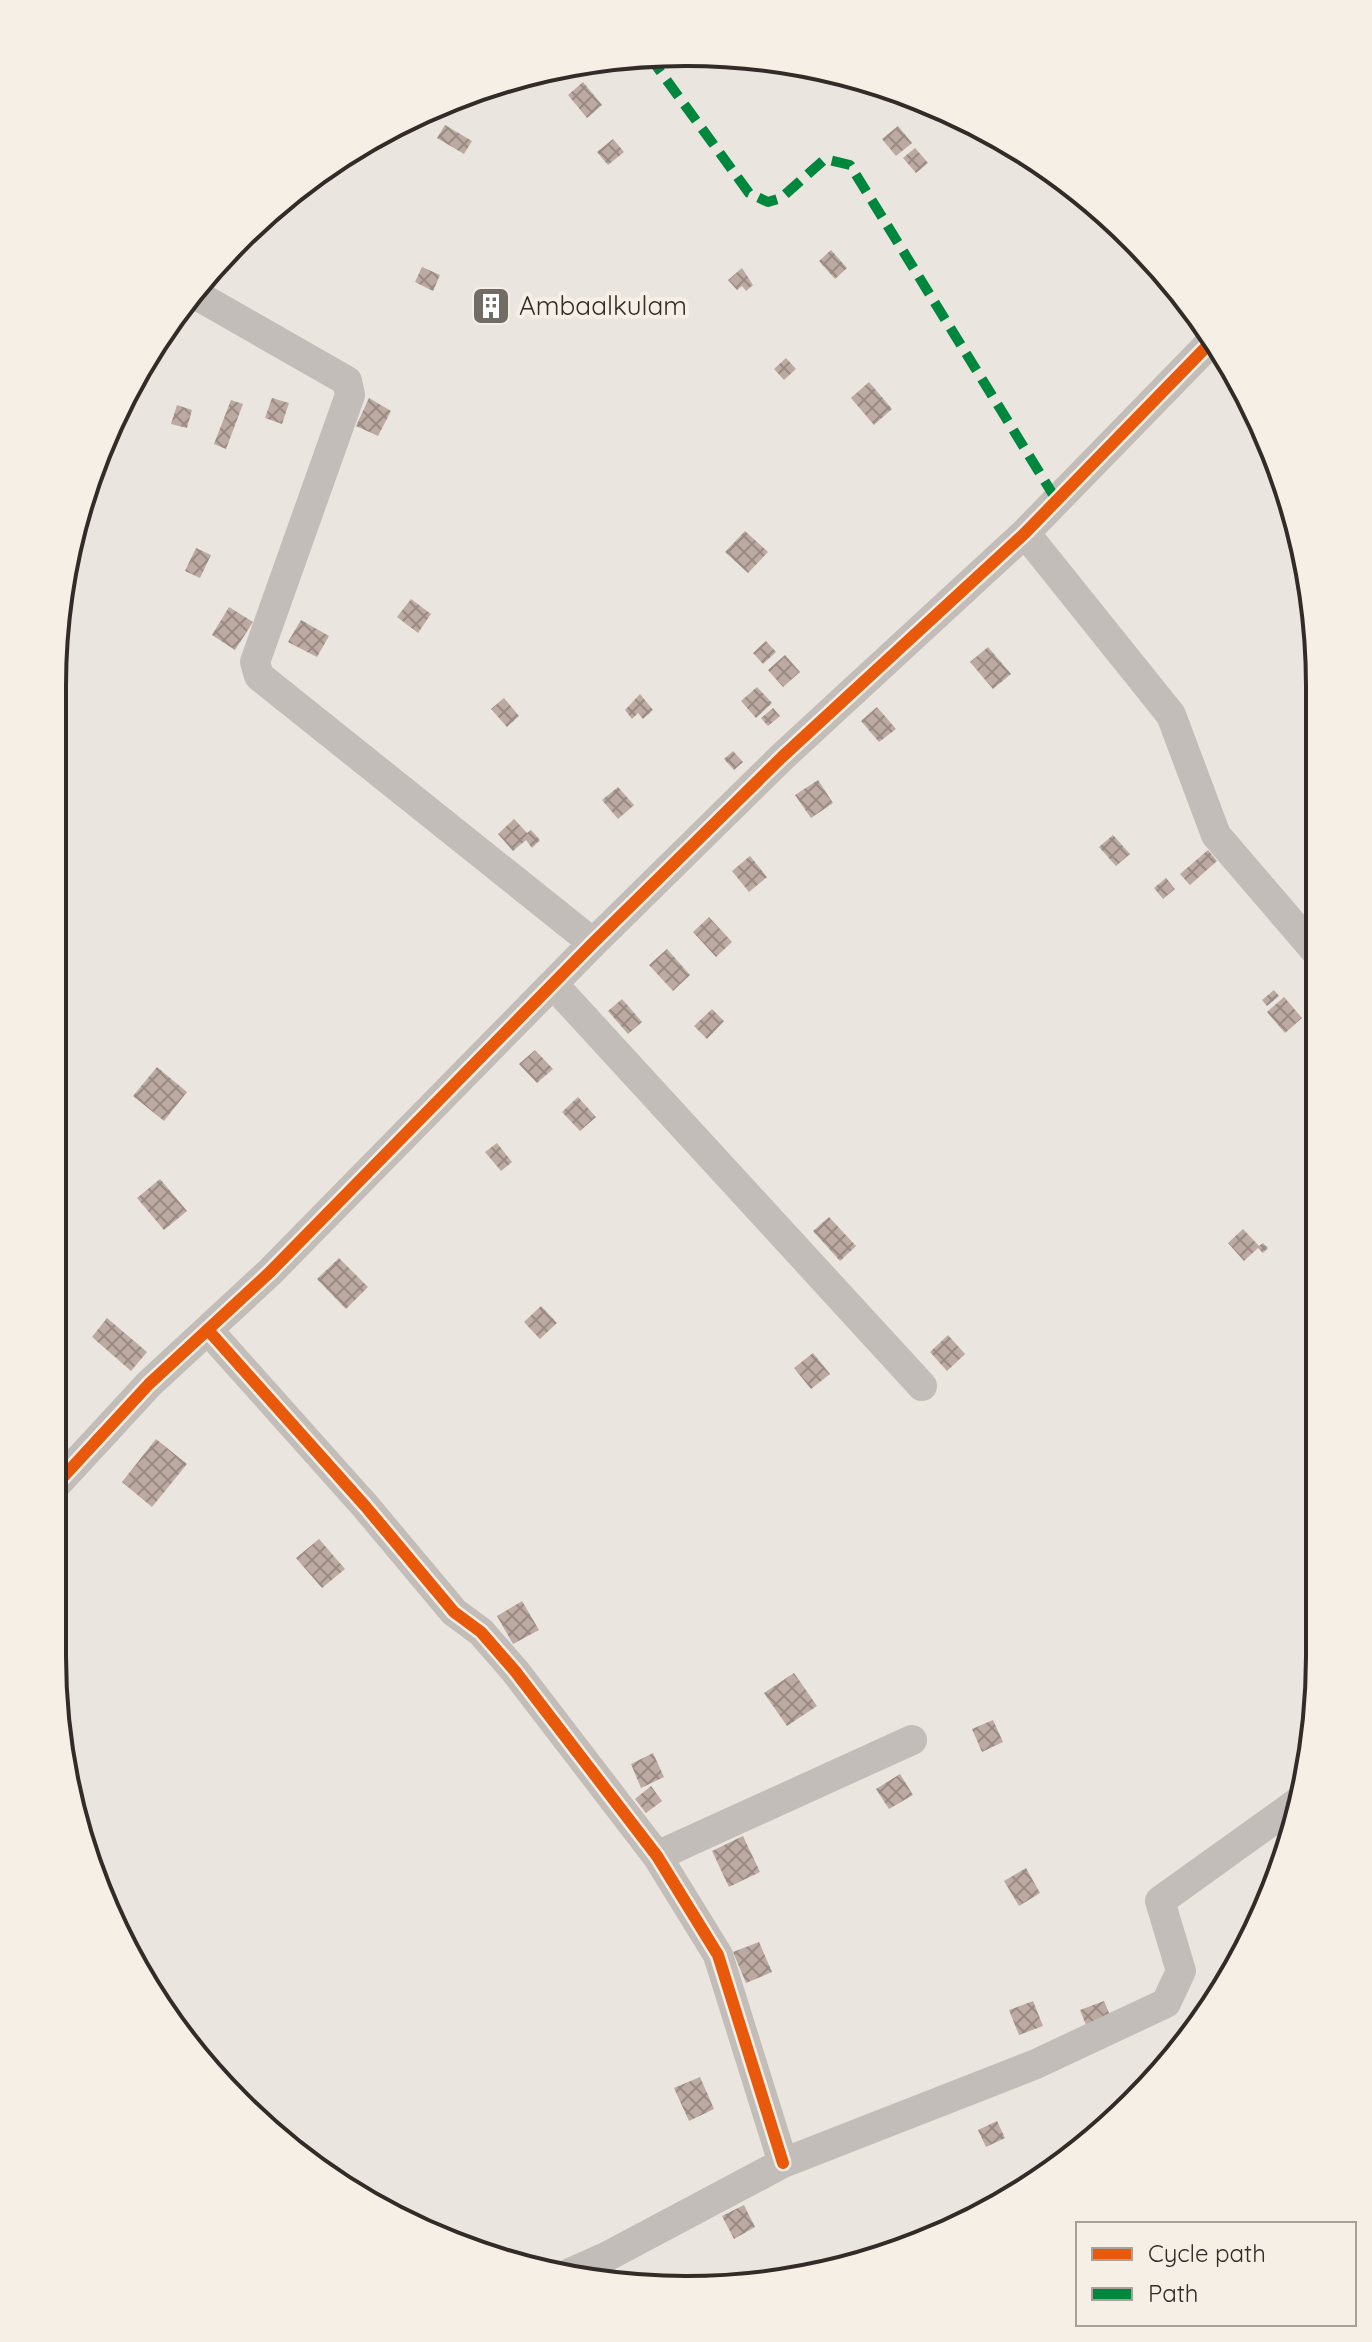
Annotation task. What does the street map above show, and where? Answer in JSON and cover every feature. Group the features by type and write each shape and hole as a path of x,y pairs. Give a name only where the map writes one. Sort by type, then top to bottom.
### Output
{"street":[{"path":"203,298 347,381 350,395 255,662 259,676 593,943"},
{"path":"66,1474 149,1384 270,1272 593,943 782,757 1025,533 1206,348"},
{"path":"1025,533 1171,715 1216,835 1306,940"},
{"path":"553,984 922,1386"},
{"path":"208,1330 366,1507 454,1612 481,1632 515,1671 657,1856 718,1955 783,2163"},
{"path":"657,1856 912,1740"},
{"path":"583,2267 783,2163 1036,2064 1166,2003 1181,1971 1160,1901 1286,1810"}],"building":[{"path":"583,82 602,105 587,118 568,95"},
{"path":"445,125 472,141 464,154 437,138"},
{"path":"898,126 912,143 896,156 882,139"},
{"path":"613,139 624,152 608,165 597,152"},
{"path":"915,148 928,163 916,173 903,158"},
{"path":"831,250 847,268 835,279 819,261"},
{"path":"422,267 440,275 433,291 415,282"},
{"path":"742,268 753,285 746,291 742,286 737,290 728,280"},
{"name":"Ambaalkulam","path":"490,291 505,300 492,321 477,312"},
{"path":"786,358 796,369 784,380 774,369"},
{"path":"869,382 892,409 874,425 851,398"},
{"path":"272,398 289,403 282,424 265,418"},
{"path":"369,398 391,411 378,436 356,426"},
{"path":"231,400 243,404 226,449 214,444"},
{"path":"177,405 192,410 187,428 171,424"},
{"path":"745,531 768,552 748,573 725,552"},
{"path":"196,548 211,555 200,578 185,571"},
{"path":"411,599 431,614 418,633 397,617"},
{"path":"229,607 253,622 235,650 212,635"},
{"path":"301,620 329,636 317,657 288,642"},
{"path":"766,641 776,652 763,664 753,653"},
{"path":"988,647 1011,674 993,689 970,662"},
{"path":"785,655 800,672 783,687 768,670"},
{"path":"757,687 772,703 756,718 741,701"},
{"path":"640,694 653,710 643,719 638,713 632,719 625,710"},
{"path":"504,698 519,716 507,727 491,709"},
{"path":"877,707 896,729 879,742 861,721"},
{"path":"773,708 780,716 768,726 761,718"},
{"path":"733,751 743,762 734,770 724,759"},
{"path":"818,780 833,803 811,818 795,795"},
{"path":"618,787 634,805 618,819 602,800"},
{"path":"514,819 527,833 531,830 540,840 532,848 526,840 513,851 498,834"},
{"path":"1113,835 1130,854 1116,866 1099,847"},
{"path":"1208,850 1217,861 1190,885 1180,874"},
{"path":"750,856 767,877 749,892 732,871"},
{"path":"1166,878 1175,889 1163,899 1154,888"},
{"path":"709,917 732,942 716,957 693,932"},
{"path":"667,949 690,975 673,991 649,965"},
{"path":"1274,990 1279,996 1267,1006 1262,1000"},
{"path":"1284,997 1302,1018 1285,1033 1267,1012"},
{"path":"622,999 642,1022 628,1034 608,1011"},
{"path":"712,1009 724,1021 707,1039 694,1026"},
{"path":"535,1050 553,1069 537,1083 519,1064"},
{"path":"157,1067 187,1092 164,1121 133,1096"},
{"path":"578,1097 596,1117 580,1131 562,1112"},
{"path":"497,1143 512,1162 501,1171 485,1152"},
{"path":"160,1179 187,1211 164,1230 137,1198"},
{"path":"829,1217 856,1246 840,1261 813,1231"},
{"path":"1243,1229 1259,1246 1263,1243 1268,1248 1263,1253 1258,1248 1244,1261 1228,1243"},
{"path":"339,1258 368,1287 346,1309 317,1279"},
{"path":"541,1306 557,1323 540,1339 524,1322"},
{"path":"107,1318 147,1352 131,1371 92,1337"},
{"path":"948,1335 965,1354 947,1371 930,1352"},
{"path":"813,1353 830,1374 811,1389 794,1368"},
{"path":"156,1439 187,1464 152,1507 122,1482"},
{"path":"319,1539 345,1569 322,1588 296,1558"},
{"path":"522,1601 539,1630 513,1644 497,1616"},
{"path":"794,1673 817,1706 787,1726 764,1693"},
{"path":"993,1720 1003,1742 982,1752 972,1729"},
{"path":"653,1753 664,1777 641,1788 631,1764"},
{"path":"900,1774 913,1795 889,1809 876,1789"},
{"path":"651,1786 662,1801 646,1813 635,1799"},
{"path":"743,1836 760,1872 729,1887 712,1851"},
{"path":"1026,1868 1040,1893 1019,1906 1004,1881"},
{"path":"759,1942 772,1972 746,1983 733,1952"},
{"path":"1033,2001 1043,2026 1019,2035 1009,2010"},
{"path":"1104,2001 1112,2020 1088,2030 1080,2010"},
{"path":"700,2077 714,2109 689,2121 674,2088"},
{"path":"997,2121 1005,2138 986,2147 978,2130"},
{"path":"744,2205 755,2227 734,2239 722,2216"}],"marked path":[{"path":"657,67 749,193 768,202 781,198 825,159 850,165 1057,501"}],"cycle path":[{"path":"66,1474 149,1384 270,1272 593,943 782,757 1025,533 1206,348"},
{"path":"208,1330 366,1507 454,1612 481,1632 515,1671 657,1856 718,1955 783,2163"}],"place":[{"name":"Ambaalkulam","path":"491,306"}]}
